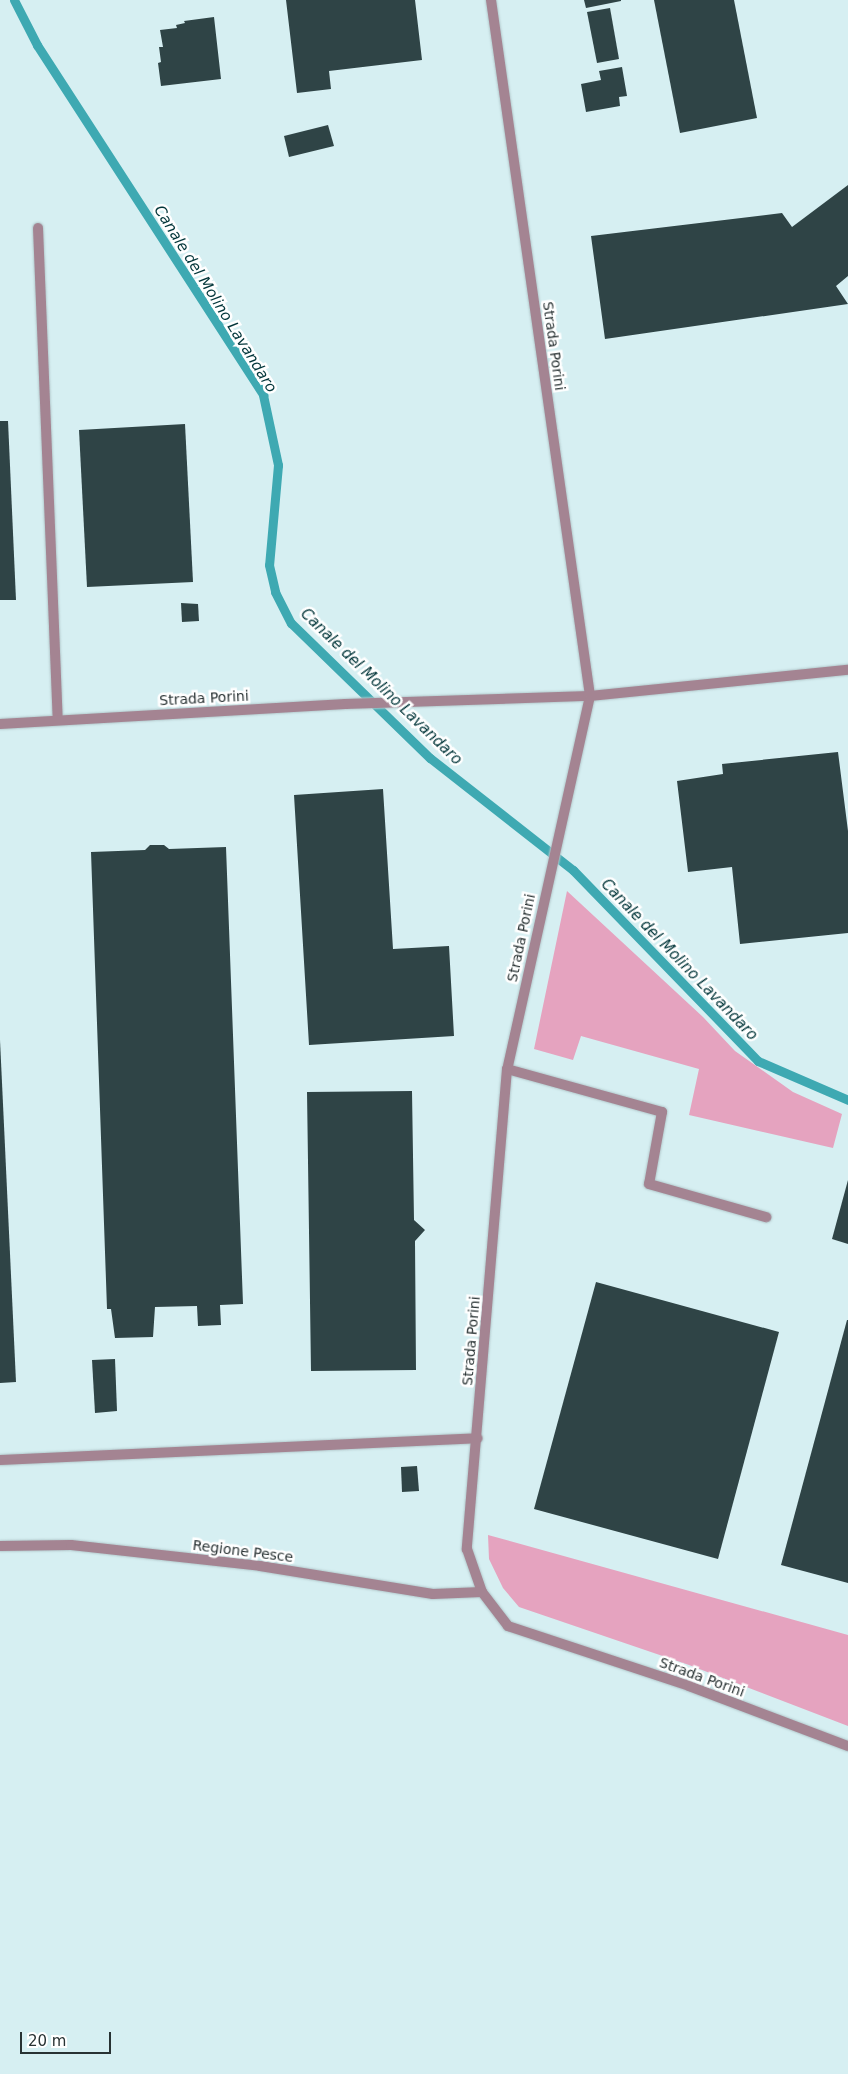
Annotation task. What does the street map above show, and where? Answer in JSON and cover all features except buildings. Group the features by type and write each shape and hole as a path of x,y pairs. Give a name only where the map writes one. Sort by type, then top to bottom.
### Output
{"street":[{"name":"Strada Porini","path":"491,0 590,696 507,1069 467,1549 482,1592 508,1626 689,1686 848,1746"},
{"path":"38,228 58,720"},
{"name":"Strada Porini","path":"0,724 345,704 411,704 590,696 848,670"},
{"path":"507,1069 662,1112 649,1184 766,1216"},
{"path":"0,1460 477,1438"},
{"name":"Regione Pesce","path":"0,1546 72,1545 260,1566 434,1594 482,1592"}],"shaded area":[{"path":"567,891 703,1017 735,1051 793,1092 842,1114 833,1148 689,1115 699,1069 581,1036 573,1060 534,1049"},
{"path":"488,1535 848,1635 848,1726 689,1665 519,1607 503,1588 489,1559"}],"waterway":[{"name":"Canale del Molino Lavandaro","path":"14,0 37,45 263,395 278,465 269,565 275,592 291,623 430,758 573,870 758,1061 848,1100"}]}
